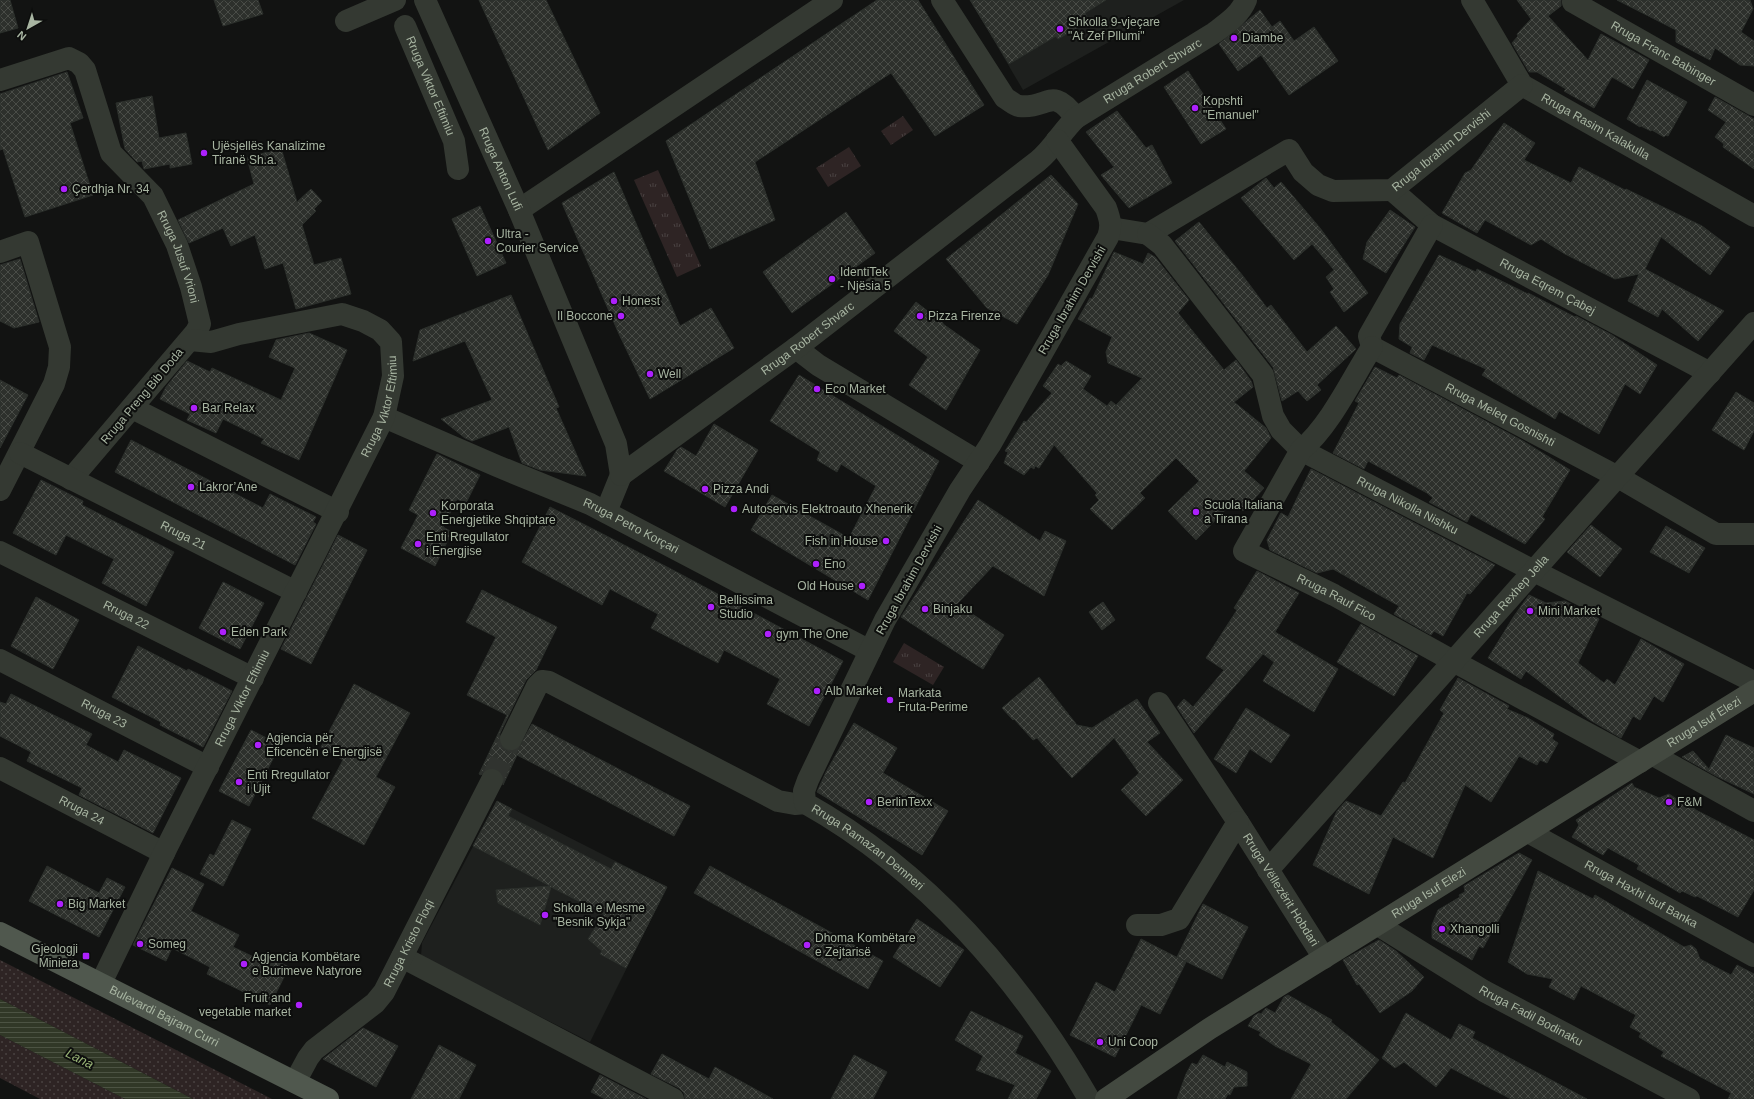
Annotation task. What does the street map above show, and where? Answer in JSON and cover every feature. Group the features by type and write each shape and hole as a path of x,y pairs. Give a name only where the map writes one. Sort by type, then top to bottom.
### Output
{"main road":[{"name":"Rruga Isuf Elezi","path":"1106,1099 1209,1029 1754,691"},
{"name":"Bulevardi Bajram Curri","path":"0,932 328,1099"}],"street":[{"path":"346,20 395,0"},
{"name":"Rruga Anton Lufi","path":"425,0 519,210 616,444 621,475"},
{"path":"519,210 832,0"},
{"path":"942,0 1005,98 1018,106 1035,105 1046,101 1060,101 1067,106 1076,118"},
{"name":"Rruga Robert Shvarc","path":"621,475 796,348 1042,158 1076,118 1214,33 1234,17 1243,7 1246,0"},
{"path":"1472,0 1522,85"},
{"name":"Rruga Franc Babinger","path":"1573,2 1754,105"},
{"name":"Rruga Viktor Eftimiu","path":"405,26 454,141 458,169"},
{"name":"Rruga Jusuf Vrioni","path":"0,80 69,58 79,63 85,70 111,153 153,196 177,245 200,324 190,340"},
{"name":"Rruga Ibrahim Dervishi","path":"1148,234 1289,150 1303,172 1318,185 1333,191 1392,190 1522,85"},
{"name":"Rruga Rasim Kalakulla","path":"1522,85 1754,216"},
{"path":"1057,140 1106,208 1110,218 1111,228 1148,234"},
{"name":"Rruga Eqrem Çabej","path":"1392,190 1432,225 1710,373"},
{"path":"1372,347 1369,336 1432,225"},
{"name":"Rruga Ibrahim Dervishi","path":"805,803 804,791 808,780 885,620 960,490 979,462 1108,237 1111,228"},
{"name":"Rruga Nikolla Nishku","path":"1148,234 1162,245 1263,375 1274,416 1281,430 1301,450 1534,571 1754,682"},
{"path":"0,252 28,242 60,347 59,367 54,384 0,490"},
{"name":"Rruga Preng Bib Doda","path":"71,479 190,340 211,342 239,334 342,314 363,321 380,330 391,342"},
{"name":"Rruga Rexhep Jella","path":"1268,870 1754,324"},
{"name":"Rruga Viktor Eftimiu","path":"101,983 164,853 338,512 384,417 392,376 391,342"},
{"name":"Rruga Rauf Fico","path":"1372,347 1329,418 1312,441 1301,450 1244,551 1334,595 1453,661 1754,811"},
{"name":"Rruga Meleq Gosnishti","path":"1372,347 1618,476 1716,534 1754,534"},
{"path":"796,348 818,365 979,462"},
{"path":"132,408 338,512"},
{"name":"Rruga Petro Korçari","path":"384,417 590,504 870,651"},
{"path":"20,452 71,479"},
{"path":"606,512 621,475"},
{"name":"Rruga 21","path":"71,479 296,592"},
{"name":"Rruga 22","path":"0,552 253,678"},
{"name":"Rruga 23","path":"0,660 208,767"},
{"name":"Rruga Ramazan Demneri","path":"511,739 537,686 542,681 549,682 778,801 795,804 805,803 847,828 906,874 955,918 1018,992 1050,1037 1089,1099"},
{"name":"Rruga Vëllezërit Hobdari","path":"1159,703 1238,822 1324,958"},
{"name":"Rruga 24","path":"0,768 164,853"},
{"name":"Rruga Kristo Floqi","path":"294,1082 314,1050 375,1003 384,992 492,780"},
{"name":"Rruga Vëllezërit Hobdari","path":"1138,925 1161,925 1179,919 1238,822"},
{"name":"Rruga Haxhi Isuf Banka","path":"1528,832 1754,956"},
{"name":"Rruga Fadil Bodinaku","path":"1378,925 1484,991 1689,1099"},
{"path":"402,957 673,1099"}],"shaded area":[{"name":"Shkolla 9-vjeçare \"At Zef Pllumi\"","path":"970,0 1184,0 1023,90"},
{"name":"Shkolla e Mesme \"Besnik Sykja\"","path":"497,801 667,887 590,1042 421,956 422,943"}],"green space":[{"path":"903,116 913,130 891,145 881,131"},
{"path":"849,147 861,166 828,187 816,168"},
{"path":"658,170 701,266 677,277 634,180"},
{"path":"904,643 944,667 933,685 893,662"},
{"path":"0,960 272,1099 193,1099 0,999"},
{"path":"0,1035 125,1099 40,1099 0,1078"}],"water":[{"name":"Lana","path":"0,999 193,1099 125,1099 0,1035"}],"building":[{"path":"0,0 10,0 18,28 0,33"},
{"path":"214,0 258,0 263,14 223,26"},
{"path":"479,0 546,0 600,113 548,150"},
{"path":"877,0 918,0 984,105 935,136 891,73 755,162 775,220 710,249 666,141"},
{"path":"970,0 1106,0 1085,13 1089,21 1058,39 1056,36 1009,64"},
{"path":"1517,0 1561,0 1561,6 1548,16 1588,60 1601,34 1649,60 1633,89 1612,77 1594,108 1564,91 1566,89 1537,72 1529,72 1512,43 1518,36 1517,34 1531,19"},
{"path":"1617,0 1750,0 1753,9 1741,32 1754,41 1754,66 1740,65 1715,48 1710,60 1676,42 1676,30"},
{"path":"1260,10 1272,27 1280,21 1294,41 1314,27 1338,61 1289,95 1261,55 1238,71 1219,44"},
{"name":"Kopshti \"Emanuel\"","path":"1188,71 1226,129 1201,144 1164,87"},
{"path":"67,72 83,118 70,123 93,195 25,217 3,149 0,150 0,94"},
{"path":"1647,80 1687,102 1668,136 1666,135 1664,137 1652,130 1651,131 1641,126 1640,127 1627,119"},
{"path":"152,96 159,138 186,133 192,164 170,168 170,164 144,169 142,161 137,162 125,149 116,103"},
{"path":"1715,97 1754,119 1754,169 1723,147 1724,144 1715,137 1726,122 1708,110"},
{"path":"1117,111 1146,148 1152,145 1172,183 1129,208 1101,175 1114,167 1086,132"},
{"path":"1504,123 1535,143 1524,160 1571,183 1579,167 1702,226 1730,247 1710,275 1661,237 1645,269 1724,311 1698,341 1662,309 1658,317 1628,301 1639,274 1615,279 1565,254 1541,239 1531,245 1485,220 1477,233 1442,213 1465,173 1471,170"},
{"path":"281,148 297,202 311,189 322,201 314,209 316,211 302,225 314,265 341,258 351,294 296,309 283,263 265,269 255,235 231,246 223,228 189,243 178,220 254,184 247,158"},
{"path":"614,172 680,326 711,308 734,348 650,399 619,334 562,203"},
{"path":"1051,175 1078,204 1048,275 1017,324 987,308 946,259"},
{"path":"1266,178 1274,188 1281,182 1320,228 1368,293 1344,312 1330,292 1334,289 1326,277 1334,270 1312,244 1294,260 1241,198"},
{"path":"480,206 506,263 477,276 452,219"},
{"path":"1390,210 1415,227 1386,273 1363,259 1367,242"},
{"path":"846,212 875,253 792,313 763,272"},
{"path":"1199,222 1267,308 1271,305 1307,352 1336,326 1356,349 1317,385 1321,390 1307,401 1298,391 1282,401 1273,367 1175,241"},
{"path":"1114,252 1143,264 1148,253 1155,257 1189,300 1178,313 1224,370 1236,360 1251,381 1253,387 1234,402 1266,428 1271,438 1244,471 1264,488 1243,511 1233,502 1196,540 1168,511 1199,481 1176,458 1140,493 1145,498 1112,530 1090,509 1099,500 1095,495 1097,493 1054,445 1039,468 1035,466 1034,469 1031,467 1024,475 1004,463 1008,452 1005,451 1024,421 1026,422 1052,393 1043,386 1058,364 1061,366 1066,361 1091,376 1083,389 1107,406 1111,401 1116,405 1142,378 1108,363 1106,352 1112,337 1078,319 1090,298 1092,299"},
{"path":"1439,255 1476,272 1477,269 1575,317 1576,316 1612,335 1657,365 1640,394 1625,384 1599,434 1559,411 1555,419 1482,375 1486,369 1432,345 1424,360 1410,353 1412,347 1399,339 1400,324"},
{"path":"20,259 39,322 14,328 0,321 0,265"},
{"path":"511,295 559,407 556,408 586,476 540,470 522,463 509,427 472,441 465,438 441,419 492,400 465,341 413,361 420,330"},
{"path":"916,302 943,324 980,350 946,410 909,385 928,357 894,331"},
{"path":"309,333 347,350 299,460 261,443 264,439 223,419 216,433 187,420 190,414 160,399 166,387 187,361 210,372 212,368 281,400 295,368 269,357 276,340"},
{"path":"1375,367 1397,378 1399,375 1523,441 1570,470 1542,517 1545,519 1525,544 1471,514 1467,522 1429,502 1433,498 1427,493 1368,461 1364,469 1333,453 1359,403 1355,401"},
{"path":"799,375 939,461 868,600 751,530 772,495 849,538 876,486 841,464 837,472 817,460 820,452 770,421"},
{"path":"0,380 28,395 0,448"},
{"path":"1736,392 1754,403 1754,431 1744,450 1712,430"},
{"path":"714,424 758,450 725,507 664,471 677,450 681,447 696,456"},
{"path":"131,440 263,508 270,494 316,517 313,522 316,524 295,565 115,472"},
{"name":"Korporata Energjetike Shqiptare","path":"437,454 480,475 466,503 457,499 443,527 452,532 435,566 401,548 418,515 409,510"},
{"path":"1311,469 1495,565 1470,594 1467,593 1443,636 1434,631 1431,635 1394,614 1399,606 1333,569 1317,573 1270,550 1267,540 1281,513 1288,517"},
{"path":"41,480 83,501 82,505 174,552 146,606 102,583 114,559 66,535 56,555 13,533"},
{"path":"978,500 1040,541 1045,531 1066,541 1044,596 993,566 957,604 1004,635 983,669 901,617"},
{"path":"550,507 669,568 843,661 809,726 767,704 780,679 724,650 718,663 651,628 658,614 610,589 602,605 522,562"},
{"path":"1591,525 1622,549 1600,577 1567,552"},
{"path":"1666,526 1705,548 1689,573 1650,552"},
{"path":"338,535 367,550 311,664 281,649"},
{"path":"1257,571 1299,593 1275,632 1338,669 1314,712 1263,681 1274,662 1263,654 1194,733 1177,707 1184,699 1193,707 1224,670 1206,658 1237,610 1234,608"},
{"path":"223,582 264,603 240,649 199,628"},
{"path":"482,590 557,627 536,670 526,680 500,733 499,740 501,746 505,750 511,751 518,749 532,724 690,806 674,836 517,755 503,785 503,774 497,769 491,768 485,770 481,775 479,774 507,715 467,695 496,637 466,622"},
{"path":"1529,595 1546,603 1565,601 1599,619 1578,663 1604,683 1607,679 1615,685 1641,639 1684,664 1663,702 1654,696 1640,720 1633,716 1621,738 1590,720 1526,671 1521,679 1488,658"},
{"path":"36,597 79,620 53,669 11,646"},
{"path":"1103,602 1115,620 1102,630 1089,612"},
{"path":"1361,624 1418,656 1394,696 1337,662"},
{"path":"138,646 187,671 188,669 232,691 203,747 160,725 161,722 112,697"},
{"path":"1039,677 1077,725 1092,728 1137,699 1160,733 1147,742 1183,780 1146,816 1121,790 1139,773 1114,738 1072,778 1037,738 1033,740 1002,708"},
{"path":"1458,678 1509,706 1507,709 1528,718 1554,734 1552,739 1558,743 1547,763 1540,760 1537,765 1519,756 1491,802 1465,785 1433,858 1393,837 1369,894 1313,865 1337,811 1346,801 1381,816 1403,782 1405,783 1444,713 1440,710"},
{"path":"354,684 410,713 376,777 395,787 364,845 312,818 343,760 321,747"},
{"path":"11,694 92,734 86,745 118,762 124,750 181,778 153,833 79,795 82,788 27,761 31,752 0,736 0,702 6,704"},
{"path":"1246,708 1290,735 1271,763 1250,749 1236,773 1214,759"},
{"path":"854,723 897,748 883,773 948,811 922,855 817,792 826,772"},
{"path":"251,730 280,745 249,806 219,791"},
{"path":"1726,735 1754,748 1754,794 1716,776 1682,757 1693,751 1709,769"},
{"path":"1632,783 1634,787 1659,798 1669,794 1678,800 1679,798 1695,806 1694,809 1754,840 1754,890 1738,917 1697,896 1695,897 1682,891 1680,893 1637,869 1639,865 1608,848 1603,855 1572,837 1579,825 1576,820"},
{"path":"497,801 512,809 508,816 611,869 615,862 667,887 626,968 600,954 602,951 588,939 604,914 551,887 540,925 498,903 496,890 550,886 473,846"},
{"path":"232,820 251,829 223,886 200,874 210,854 214,856"},
{"path":"1519,853 1532,860 1483,948 1479,946 1472,960 1432,938 1432,925 1438,910 1460,897 1459,895 1465,892 1464,886"},
{"path":"47,866 99,893 107,878 125,887 99,937 29,901"},
{"path":"710,866 883,961 868,989 694,893"},
{"path":"172,868 204,884 191,911 239,935 233,947 262,961 265,955 289,967 270,1005 207,974 210,967 172,948 166,961 133,945"},
{"path":"1538,871 1593,899 1595,895 1684,947 1691,945 1696,949 1700,959 1731,975 1737,965 1754,974 1754,1099 1728,1099 1731,1093 1661,1056 1664,1052 1639,1037 1641,1033 1630,1027 1636,1015 1581,986 1574,1000 1549,987 1553,979 1527,974 1508,962"},
{"path":"1203,904 1248,927 1222,979 1177,957"},
{"path":"917,919 964,950 940,987 893,957"},
{"path":"1141,939 1186,962 1160,1014 1141,1005 1115,1057 1070,1035 1096,982 1115,992"},
{"path":"1379,940 1396,951 1424,977 1412,991 1380,1013 1359,984 1357,985 1343,960"},
{"path":"1288,995 1332,1020 1331,1022 1379,1060 1346,1099 1291,1099 1311,1064 1275,1046 1259,1035 1261,1032 1248,1026 1254,1016 1259,1013 1261,1014 1266,1008 1275,1013 1284,997"},
{"path":"971,1011 1023,1036 1015,1053 1051,1071 1036,1099 1008,1099 1015,1085 976,1070 983,1056 955,1040"},
{"path":"1406,1013 1451,1040 1459,1024 1475,1032 1472,1038 1587,1099 1511,1099 1451,1068 1436,1087 1404,1062 1395,1068 1382,1058"},
{"path":"363,1028 398,1046 376,1087 323,1059"},
{"path":"439,1045 476,1065 459,1099 411,1099"},
{"path":"662,1054 709,1079 715,1067 773,1099 685,1099 684,1093 679,1088 651,1074"},
{"path":"854,1055 887,1072 873,1099 831,1099"},
{"path":"1203,1055 1225,1067 1227,1062 1247,1072 1247,1086 1234,1087 1230,1095 1228,1094 1225,1099 1177,1099 1186,1074 1192,1063 1197,1065"},
{"path":"600,1075 646,1099 605,1099 591,1092"}],"tunnel":[{"path":"492,780 511,739"}],"place":[{"name":"Shkolla 9-vjeçare \"At Zef Pllumi\"","path":"1060,29"},
{"name":"Diambe","path":"1234,38"},
{"name":"Kopshti \"Emanuel\"","path":"1195,108"},
{"name":"Ujësjellës Kanalizime Tiranë Sh.a.","path":"204,153"},
{"name":"Çerdhja Nr. 34","path":"64,189"},
{"name":"Ultra - Courier Service","path":"488,241"},
{"name":"IdentiTek - Njësia 5","path":"832,279"},
{"name":"Honest","path":"614,301"},
{"name":"Il Boccone","path":"621,316"},
{"name":"Pizza Firenze","path":"920,316"},
{"name":"Well","path":"650,374"},
{"name":"Eco Market","path":"817,389"},
{"name":"Bar Relax","path":"194,408"},
{"name":"Lakror’Ane","path":"191,487"},
{"name":"Pizza Andi","path":"705,489"},
{"name":"Autoservis Elektroauto Xhenerik","path":"734,509"},
{"name":"Scuola Italiana a Tirana","path":"1196,512"},
{"name":"Korporata Energjetike Shqiptare","path":"433,513"},
{"name":"Fish in House","path":"886,541"},
{"name":"Enti Rregullator i Energjise","path":"418,544"},
{"name":"Eno","path":"816,564"},
{"name":"Old House","path":"862,586"},
{"name":"Bellissima Studio","path":"711,607"},
{"name":"Binjaku","path":"925,609"},
{"name":"Mini Market","path":"1530,611"},
{"name":"Eden Park","path":"223,632"},
{"name":"gym The One","path":"768,634"},
{"name":"Alb Market","path":"817,691"},
{"name":"Markata Fruta-Perime","path":"890,700"},
{"name":"Agjencia për Eficencën e Energjisë","path":"258,745"},
{"name":"Enti Rregullator i Ujit","path":"239,782"},
{"name":"BerlinTexx","path":"869,802"},
{"name":"F&M","path":"1669,802"},
{"name":"Big Market","path":"60,904"},
{"name":"Shkolla e Mesme \"Besnik Sykja\"","path":"545,915"},
{"name":"Xhangolli","path":"1442,929"},
{"name":"Someg","path":"140,944"},
{"name":"Dhoma Kombëtare e Zejtarisë","path":"807,945"},
{"name":"Gjeologji Miniera","path":"86,956"},
{"name":"Agjencia Kombëtare e Burimeve Natyrore","path":"244,964"},
{"name":"Fruit and vegetable market","path":"299,1005"},
{"name":"Uni Coop","path":"1100,1042"}]}
